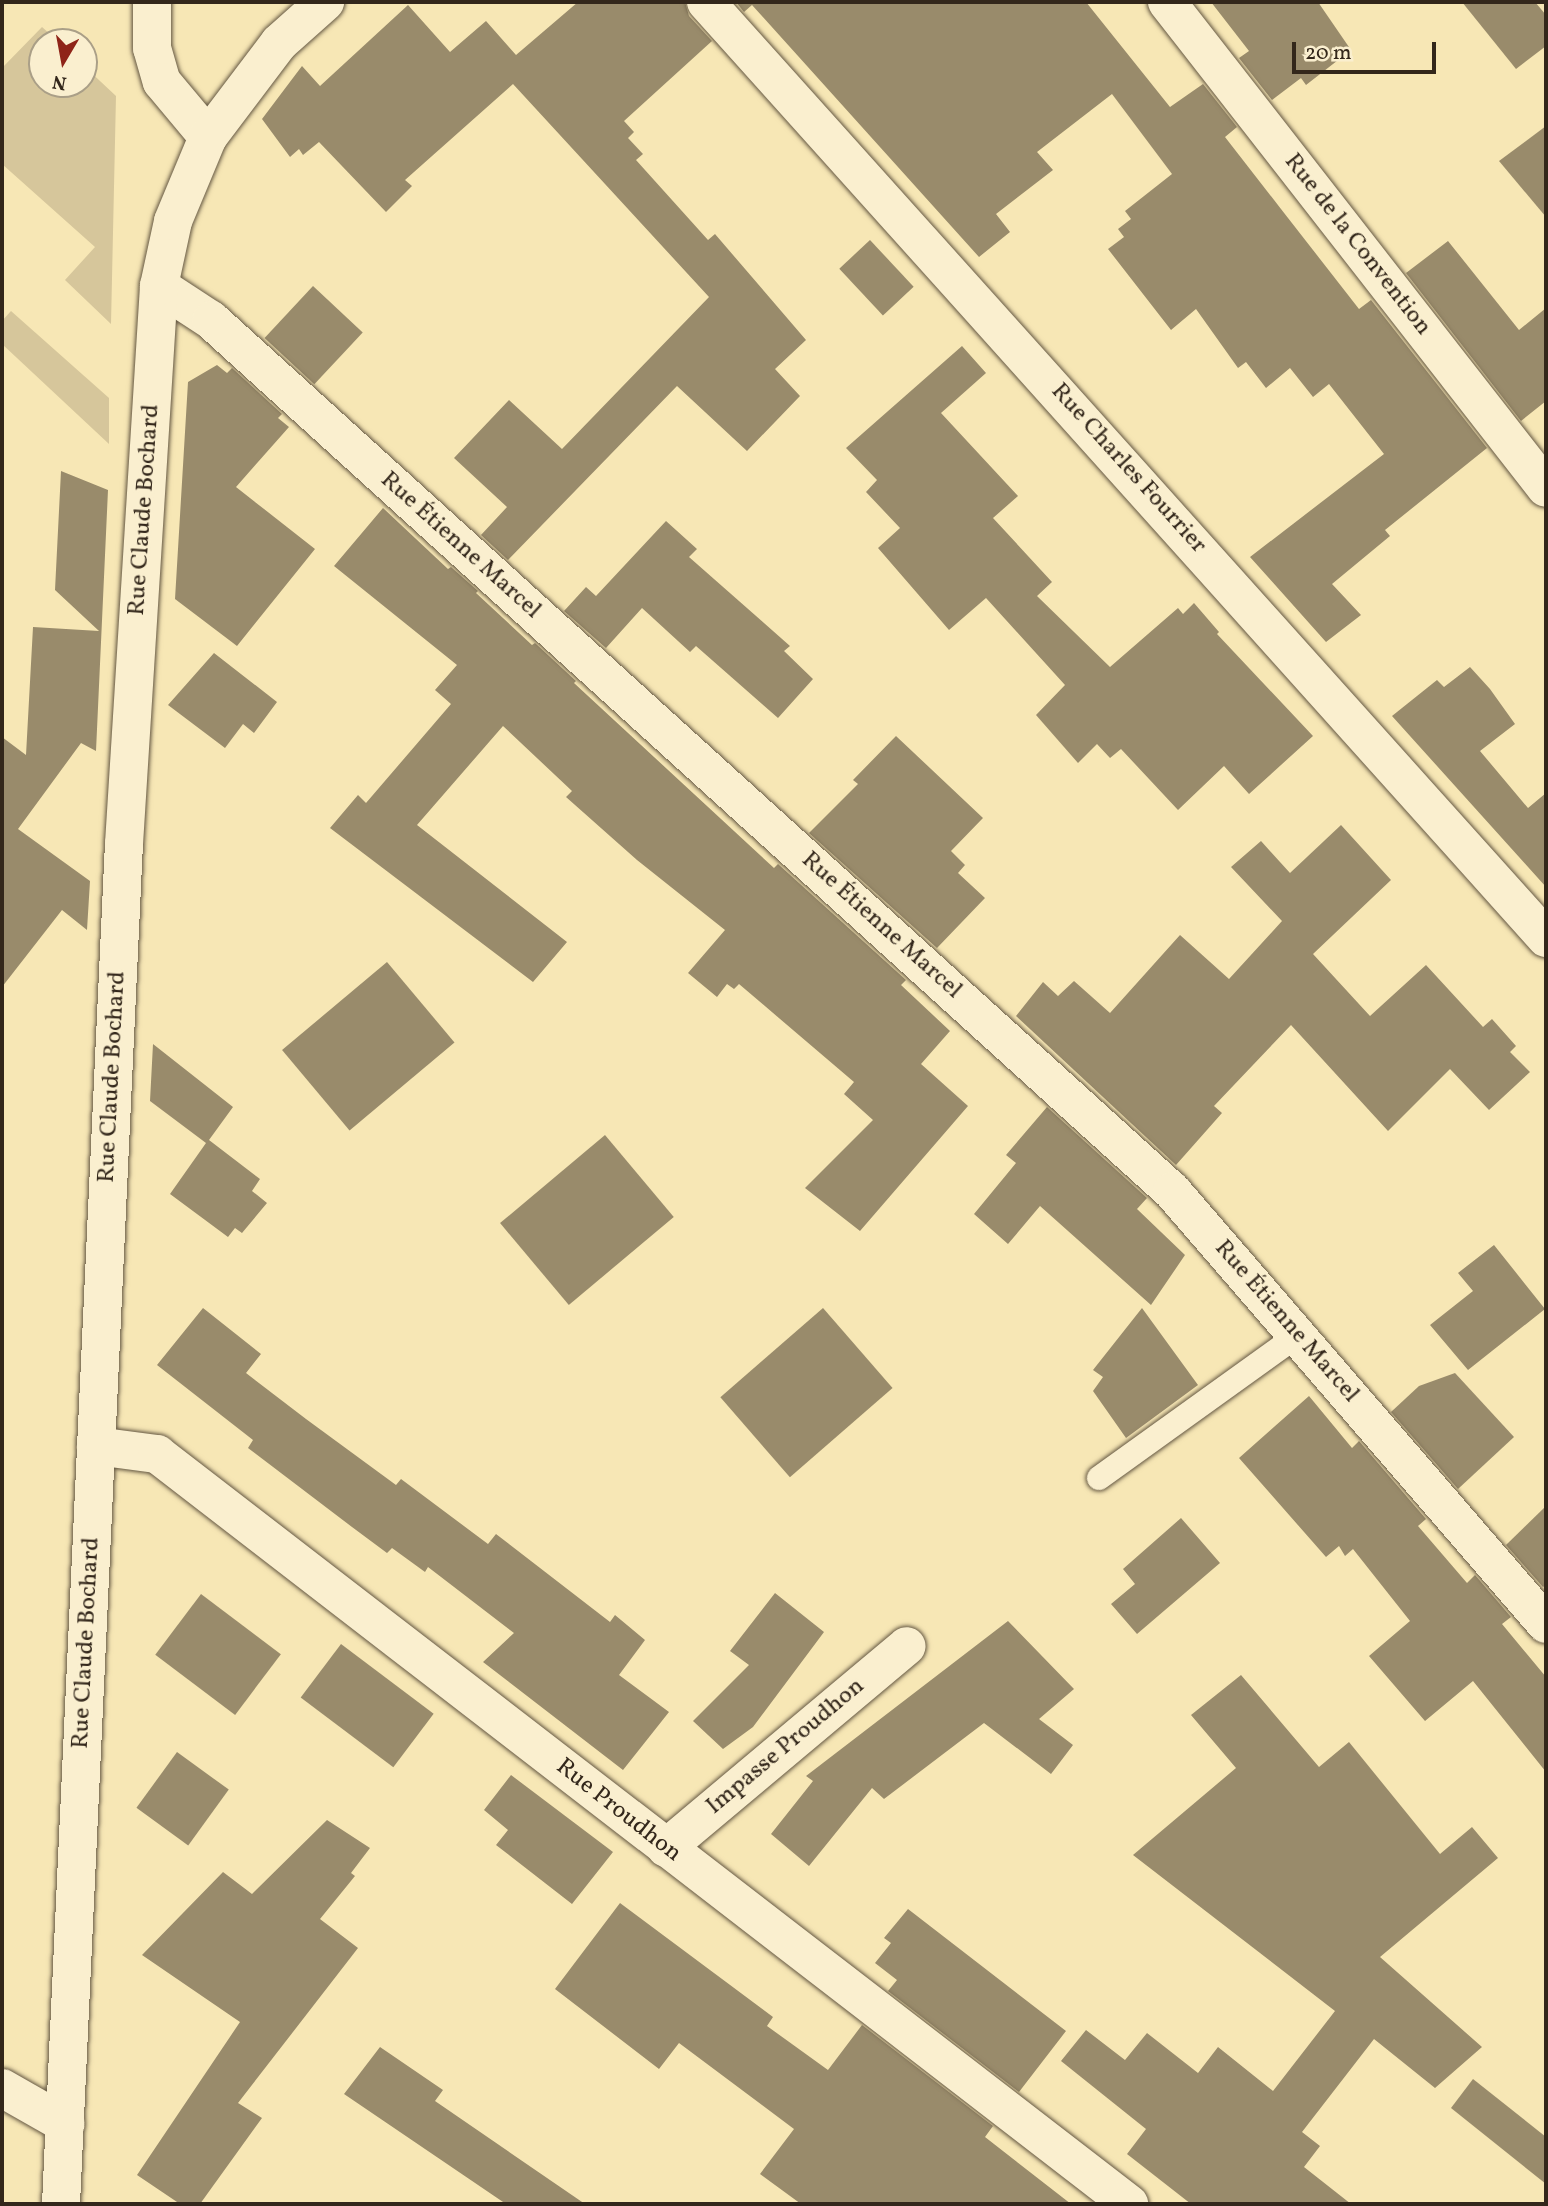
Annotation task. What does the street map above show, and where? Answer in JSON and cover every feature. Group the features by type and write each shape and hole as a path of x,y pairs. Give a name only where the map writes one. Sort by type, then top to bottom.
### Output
{"street":[{"path":"152,2 152,48 162,82 208,137"},
{"name":"Rue Claude Bochard","path":"61,2204 125,831 159,286 173,221 208,137 279,43 325,2"},
{"name":"Rue Charles Fourrier","path":"706,2 1546,938"},
{"name":"Rue de la Convention","path":"1167,2 1546,488"},
{"name":"Rue Étienne Marcel","path":"159,286 211,320 1172,1191 1546,1624"},
{"name":"Rue Proudhon","path":"96,1446 158,1454 1129,2204"},
{"name":"Impasse Proudhon","path":"666,1848 906,1646"},
{"path":"2,2088 65,2124"}],"lane":[{"path":"1100,1478 1298,1335"}],"shaded area":[{"path":"28,41 28,98 98,98 98,79 116,96 111,324 65,280 95,247 2,164 2,68"},
{"path":"11,311 109,398 109,444 2,344 2,321"}],"building":[{"path":"578,2 685,2 689,16 712,41 624,121 634,132 628,138 643,154 636,160 708,240 715,234 806,340 775,369 800,396 747,451 677,386 508,560 481,535 507,507 454,458 509,400 562,449 709,297 513,84 405,180 412,186 386,212 319,142 303,155 299,149 290,157 262,119 302,66 320,86 408,5 450,52 486,21 516,55"},
{"path":"736,2 1086,2 1170,107 1203,84 1237,127 1225,137 1359,309 1371,300 1487,448 1385,530 1390,536 1332,584 1361,615 1326,642 1250,557 1384,454 1329,384 1313,397 1290,368 1266,388 1246,362 1238,368 1196,309 1171,330 1108,249 1124,237 1118,229 1131,219 1125,211 1172,174 1112,94 1037,152 1053,170 996,214 1010,232 979,257 752,5 744,12"},
{"path":"1211,2 1318,2 1351,50 1306,85 1301,78 1272,100 1239,58 1249,51"},
{"path":"1462,2 1535,2 1546,15 1546,46 1516,69"},
{"path":"1546,126 1546,217 1499,161"},
{"path":"870,240 914,287 883,315 839,269"},
{"path":"1448,241 1519,330 1546,308 1546,401 1521,421 1406,273"},
{"path":"313,286 363,332 314,384 265,338"},
{"path":"962,346 986,373 941,413 1018,496 993,518 1052,582 1037,596 1110,667 1178,608 1183,614 1194,603 1219,632 1217,634 1313,736 1249,794 1224,766 1178,810 1121,749 1110,758 1097,744 1078,763 1036,715 1065,685 986,598 949,630 878,548 900,528 866,492 877,480 846,448"},
{"path":"217,365 227,373 232,368 282,414 278,418 289,427 236,487 315,549 237,646 175,599 188,382"},
{"path":"61,471 108,490 96,751 81,743 18,829 90,881 87,930 62,910 2,987 2,737 26,755 33,627 99,631 55,590"},
{"path":"383,508 448,569 451,567 478,591 476,593 532,645 535,643 576,681 574,683 774,868 778,864 906,980 901,985 950,1031 921,1064 968,1106 860,1231 805,1188 873,1120 844,1094 854,1082 739,984 734,989 727,984 717,997 688,973 725,930 637,860 566,797 572,791 503,726 417,825 567,942 533,982 330,828 358,795 366,803 451,704 435,690 457,665 334,566"},
{"path":"666,521 697,549 689,557 790,646 784,651 813,679 778,718 696,646 690,652 642,608 606,648 564,611 586,587 596,596"},
{"path":"214,653 277,702 254,733 243,724 225,748 168,705"},
{"path":"1470,667 1515,724 1480,751 1528,808 1546,793 1546,887 1392,716 1437,680 1444,687"},
{"path":"896,736 983,818 951,851 965,865 958,873 985,898 937,948 809,833 858,784 853,780"},
{"path":"1341,825 1391,880 1313,954 1370,1016 1426,965 1483,1027 1492,1019 1516,1046 1510,1052 1530,1072 1489,1110 1450,1069 1388,1131 1291,1025 1214,1106 1222,1113 1176,1165 1016,1016 1043,982 1058,996 1074,981 1110,1013 1180,935 1229,979 1282,921 1231,867 1261,841 1290,873"},
{"path":"387,962 454,1042 350,1130 282,1050"},
{"path":"153,1044 233,1107 209,1140 260,1179 252,1191 267,1203 242,1233 235,1228 228,1237 170,1194 206,1143 150,1101"},
{"path":"1047,1107 1147,1198 1137,1209 1185,1255 1151,1305 1040,1206 1008,1244 974,1214 1016,1163 1006,1155"},
{"path":"605,1135 674,1217 569,1305 500,1223"},
{"path":"1494,1245 1545,1309 1468,1370 1430,1325 1473,1291 1458,1273"},
{"path":"203,1308 261,1354 246,1373 306,1419 396,1485 401,1479 488,1544 496,1534 610,1622 615,1615 645,1640 619,1675 669,1712 623,1770 483,1662 514,1633 428,1567 425,1572 392,1548 387,1553 352,1527 248,1448 253,1440 157,1365"},
{"path":"823,1308 893,1388 790,1477 720,1397"},
{"path":"1142,1308 1198,1385 1126,1438 1093,1391 1103,1377 1093,1370"},
{"path":"1455,1373 1514,1437 1458,1489 1391,1412 1419,1386"},
{"path":"1309,1396 1352,1448 1359,1441 1426,1519 1418,1526 1467,1583 1475,1575 1511,1617 1502,1624 1546,1677 1546,1772 1473,1681 1425,1721 1369,1656 1410,1621 1353,1549 1345,1556 1339,1546 1326,1557 1239,1458"},
{"path":"1546,1506 1546,1585 1543,1587 1506,1545"},
{"path":"1181,1518 1220,1563 1137,1634 1111,1604 1135,1584 1123,1569"},
{"path":"775,1593 824,1632 753,1727 723,1749 693,1721 749,1665 730,1651"},
{"path":"201,1594 281,1654 235,1715 155,1655"},
{"path":"1008,1621 1074,1689 1039,1719 1073,1745 1051,1774 984,1723 884,1799 872,1788 809,1866 771,1834 813,1781 806,1776"},
{"path":"341,1644 434,1714 393,1767 301,1698"},
{"path":"1241,1675 1319,1767 1349,1742 1440,1854 1472,1827 1498,1858 1380,1957 1482,2047 1435,2088 1374,2039 1302,2132 1320,2146 1304,2167 1351,2204 1191,2204 1127,2154 1146,2129 1061,2061 1086,2030 1125,2060 1147,2033 1198,2073 1218,2047 1273,2091 1335,2011 1133,1855 1236,1768 1191,1715"},
{"path":"177,1752 229,1790 188,1845 136,1808"},
{"path":"511,1775 613,1852 572,1904 496,1845 508,1830 484,1810"},
{"path":"327,1820 370,1848 351,1873 355,1876 320,1919 358,1948 238,2103 262,2118 200,2204 180,2204 137,2175 240,2022 142,1955 223,1872 252,1894"},
{"path":"620,1903 773,2017 767,2026 828,2070 862,2025 993,2126 985,2137 1071,2204 801,2204 760,2174 794,2129 679,2043 659,2069 555,1989"},
{"path":"908,1909 1066,2031 1019,2092 888,1991 897,1980 875,1963 891,1943 884,1938"},
{"path":"380,2047 443,2090 435,2101 585,2204 506,2204 344,2094"},
{"path":"1473,2079 1546,2137 1546,2184 1451,2108"}]}
